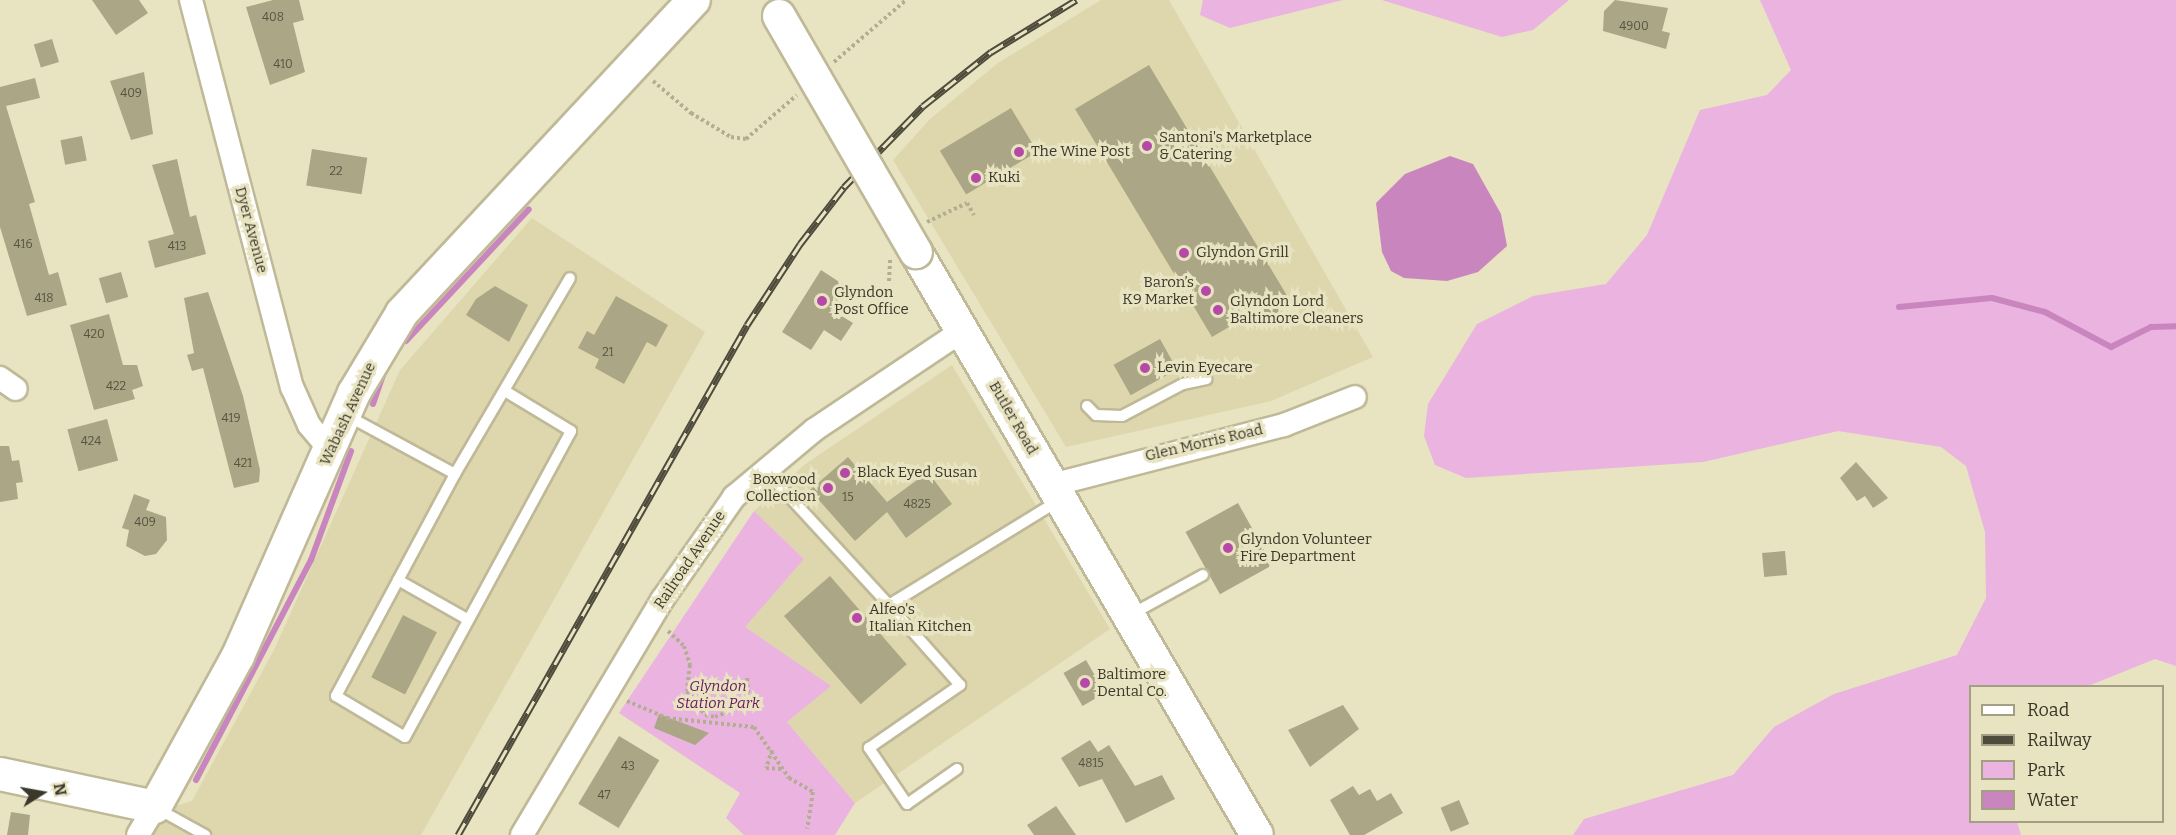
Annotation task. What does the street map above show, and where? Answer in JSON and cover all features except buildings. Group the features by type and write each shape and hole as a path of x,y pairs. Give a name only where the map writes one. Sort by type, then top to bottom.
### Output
{"street":[{"name":"Dyer Avenue","path":"191,0 292,387 309,425 330,450"},
{"name":"Wabash Avenue","path":"138,835 237,656 330,450 350,417 402,313 694,0"},
{"name":"Butler Road","path":"774,8 1257,835"},
{"name":"Railroad Avenue","path":"522,835 651,618 705,533 764,469 962,331"},
{"name":"Glen Morris Road","path":"1056,492 1284,425 1355,397"},
{"path":"0,774 155,807"}],"lane":[{"path":"505,391 571,431 405,737 336,696 455,474 570,278"},
{"path":"1087,406 1096,415 1122,416 1183,384 1206,379"},
{"path":"350,417 455,474"},
{"path":"764,469 960,685 869,748 907,804 957,769"},
{"path":"889,605 1056,492"},
{"path":"1128,615 1203,575"},
{"path":"398,580 467,619"},
{"path":"155,807 205,835"}],"path":[{"path":"825,70 906,0"},
{"path":"657,85 731,137 746,139 801,92"},
{"path":"651,618 684,646 690,698 705,715 715,720"},
{"path":"715,720 743,701 747,675"},
{"path":"606,694 667,718 715,720 754,727 772,750 781,769 813,792 807,829"},
{"path":"772,750 766,768 781,769"}],"shaded area":[{"path":"1101,0 1169,0 1373,357 1271,401 1066,447 893,160 930,119 998,63"},
{"path":"532,218 705,332 421,835 125,835 135,818 192,801 274,650 400,370"},
{"path":"952,365 1110,629 855,803 787,722 830,686 744,627 804,559 754,511 804,465"}],"green space":[{"path":"1203,0 1343,0 1230,28 1200,15"},
{"path":"1382,0 1569,0 1533,30 1502,37"},
{"path":"1760,0 2176,0 2176,666 2155,659 2090,685 1969,685 1969,823 2017,823 2021,835 1573,835 1584,819 1733,775 1774,727 1834,694 1957,655 1986,598 1985,532 1966,466 1941,447 1838,431 1703,462 1466,478 1435,465 1424,436 1428,404 1477,324 1533,296 1606,284 1647,235 1700,110 1767,95 1791,70"},
{"name":"Glyndon Station Park","path":"754,511 804,559 745,627 831,686 787,722 855,803 835,835 744,835 726,818 740,793 619,713"}],"water":[{"path":"1450,156 1473,164 1501,214 1507,246 1478,272 1447,281 1404,278 1391,271 1382,252 1376,203 1405,174"}],"waterway":[{"path":"406,341 529,209"},
{"path":"1899,307 1992,298 2045,312 2111,347 2151,327 2176,326"},
{"path":"373,404 384,372"},
{"path":"196,780 311,560 351,451"}],"railway":[{"path":"458,835 747,325 800,244 844,187 923,106 991,52 1076,0"}],"place":[{"name":"Santoni's Marketplace & Catering","path":"1147,146"},
{"name":"The Wine Post","path":"1019,152"},
{"name":"Kuki","path":"976,178"},
{"name":"Glyndon Grill","path":"1184,253"},
{"name":"Baron’s K9 Market","path":"1206,291"},
{"name":"Glyndon Post Office","path":"822,301"},
{"name":"Glyndon Lord Baltimore Cleaners","path":"1218,310"},
{"name":"Levin Eyecare","path":"1145,368"},
{"name":"Black Eyed Susan","path":"845,473"},
{"name":"Boxwood Collection","path":"828,488"},
{"name":"Glyndon Volunteer Fire Department","path":"1228,548"},
{"name":"Alfeo's Italian Kitchen","path":"857,618"},
{"name":"Baltimore Dental Co.","path":"1085,683"}]}
